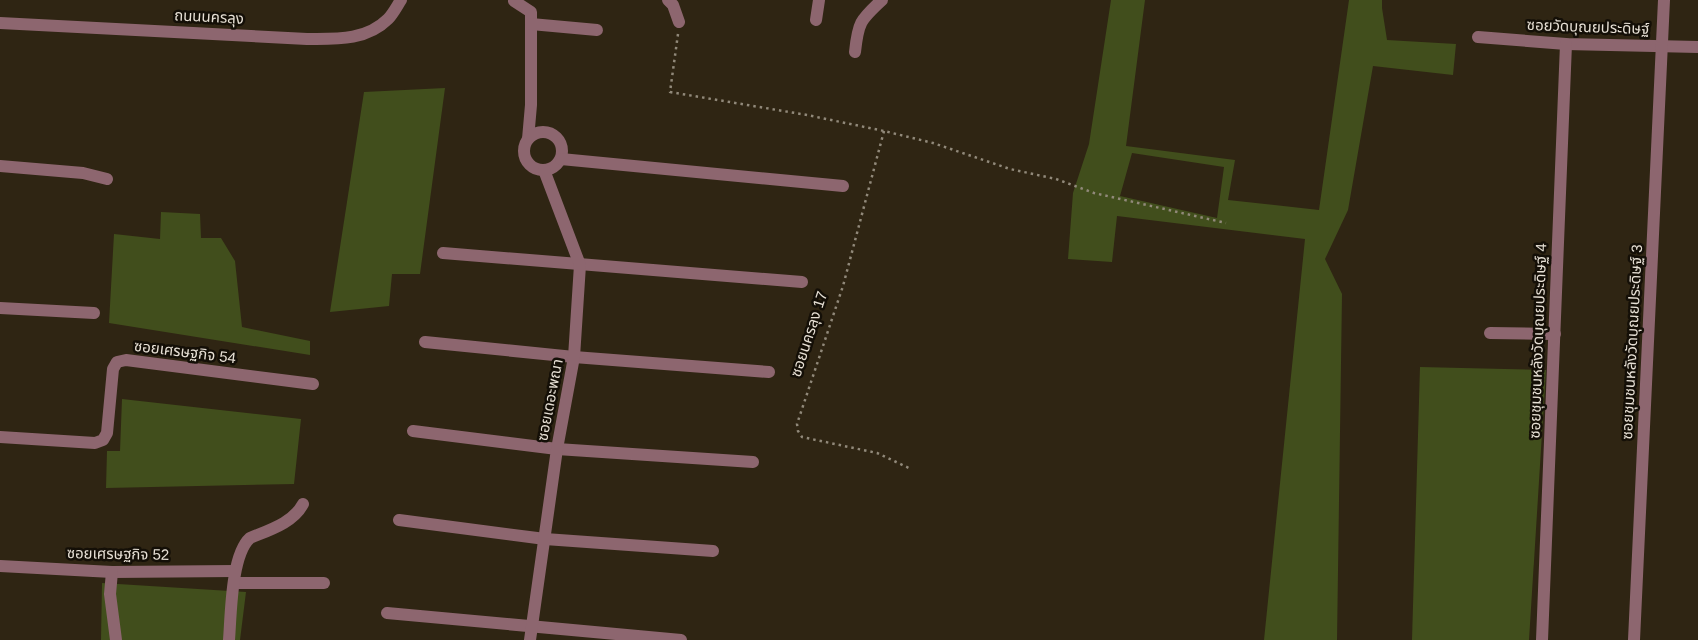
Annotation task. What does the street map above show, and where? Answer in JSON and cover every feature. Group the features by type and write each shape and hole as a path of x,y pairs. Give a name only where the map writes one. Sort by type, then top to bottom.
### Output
{"street":[{"name":"ถนนนครลุง","path":"0,23 307,39 347,39 365,35 387,20 401,0"},
{"path":"668,0 673,5 679,22"},
{"path":"816,20 818,0"},
{"path":"855,52 858,28 862,19 882,0"},
{"name":"ซอยชุมชนหลังวัดบุณยประดิษฐ์ 3","path":"1634,640 1664,0"},
{"path":"514,1 531,12 530,105 528,139 524,148 526,158 533,167 544,170 554,167 560,159 562,147 556,136 544,132 528,139"},
{"path":"531,24 597,30"},
{"name":"ซอยวัดบุณยประดิษฐ์","path":"1478,37 1566,44 1698,47"},
{"name":"ซอยชุมชนหลังวัดบุณยประดิษฐ์ 4","path":"1542,640 1556,334 1566,44"},
{"path":"560,159 843,186"},
{"path":"0,166 83,173 107,179"},
{"name":"ซอยเดอะพณา","path":"531,634 557,449 574,357 580,265 544,170"},
{"path":"443,253 802,282"},
{"path":"0,308 94,313"},
{"path":"1490,333 1556,334"},
{"path":"425,342 574,357 769,372"},
{"name":"ซอยเศรษฐกิจ 54","path":"0,437 95,443 103,440 107,433 113,369 117,362 126,360 313,384"},
{"path":"413,431 557,449 753,462"},
{"path":"229,640 234,577 245,542 289,520 298,513 303,504"},
{"path":"399,520 545,538 713,551"},
{"name":"ซอยเศรษฐกิจ 52","path":"0,566 234,577 324,584"},
{"path":"112,572 110,594 116,640"},
{"path":"387,613 531,634 681,640"}],"path":[{"path":"679,22 670,92 884,130 933,143 1010,169 1056,179 1094,193 1226,223"},
{"name":"ซอยนครลุง 17","path":"884,130 843,286 797,424 798,432 802,437 877,453 911,469"}],"green space":[{"path":"1111,0 1145,0 1126,146 1235,160 1228,200 1319,210 1349,0 1382,0 1387,40 1456,44 1453,75 1373,66 1348,210 1325,259 1342,294 1337,640 1264,640 1305,239 1117,216 1112,262 1068,259 1073,193 1089,144","holes":["1132,153 1224,167 1217,218 1120,196"]},
{"path":"445,88 420,274 392,274 389,306 330,312 364,92"},
{"path":"161,212 200,214 201,238 221,238 235,261 242,327 310,341 310,355 109,323 114,234 160,239"},
{"path":"1420,367 1546,370 1529,640 1412,640"},
{"path":"122,399 301,419 294,484 106,488 107,451 120,451"},
{"path":"102,583 246,592 240,640 101,640"}]}
